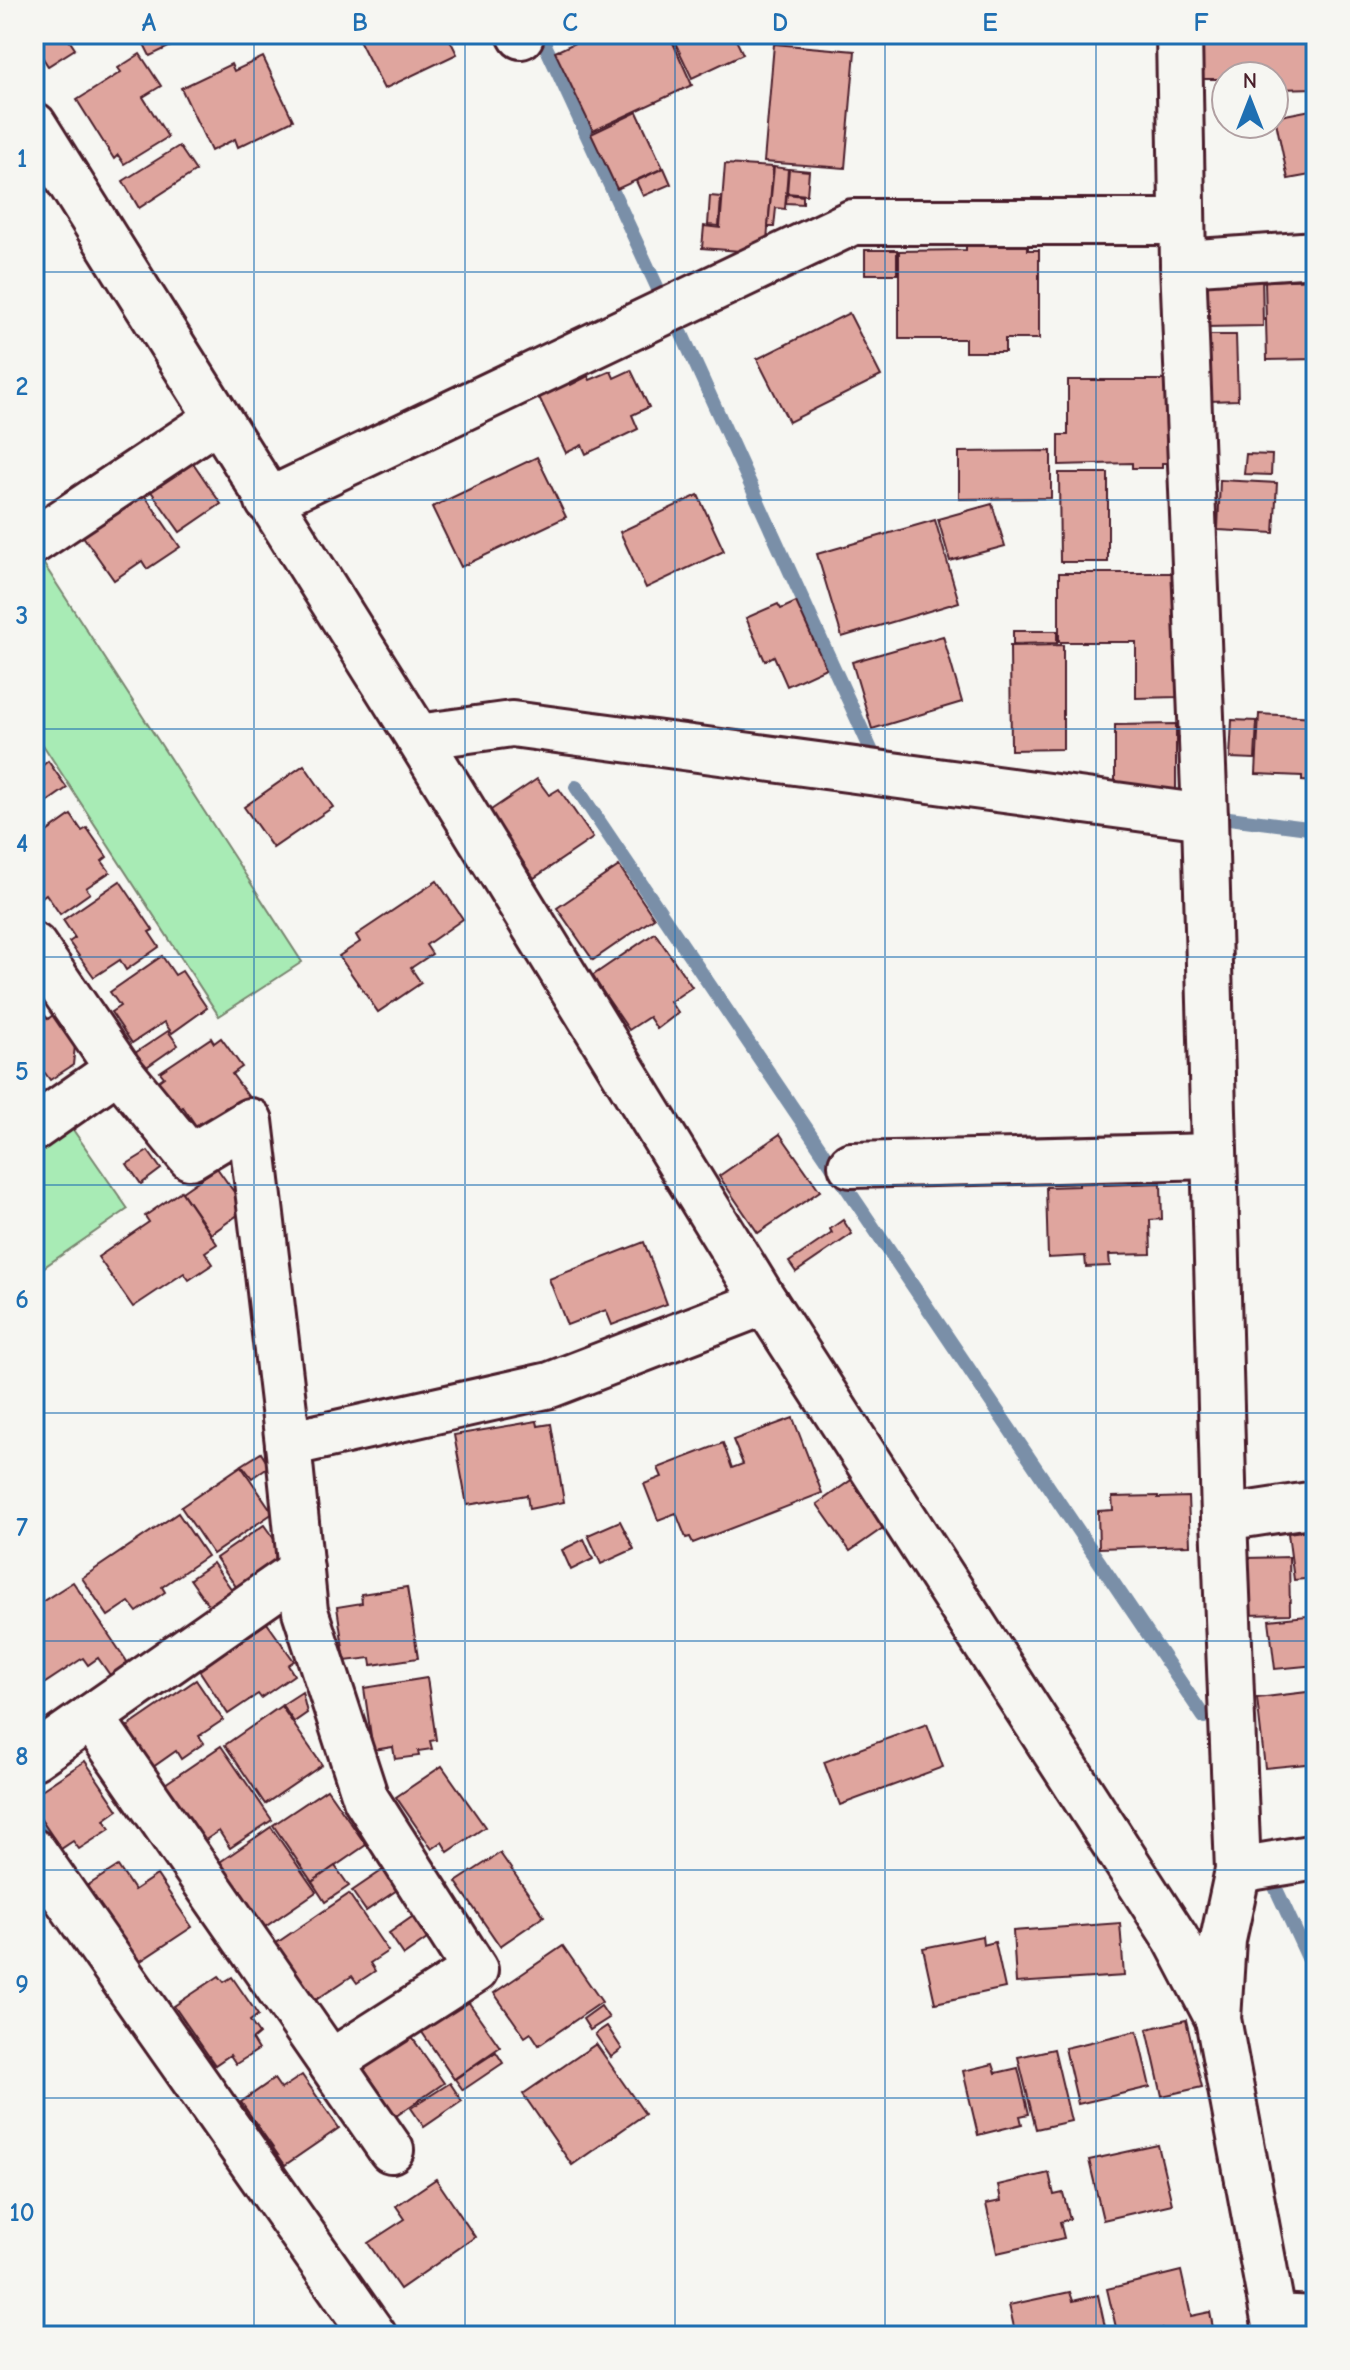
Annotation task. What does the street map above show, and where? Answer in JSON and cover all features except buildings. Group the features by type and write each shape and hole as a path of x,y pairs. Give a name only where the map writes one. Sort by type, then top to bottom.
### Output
{"street":[{"path":"1179,34 1182,243 1205,817 1224,1518 1238,1870 1223,1940 1218,2019"},
{"path":"34,125 418,737 765,1302 1176,1939 1218,2019 1289,2324"},
{"path":"268,501 853,222 1316,254"},
{"path":"34,541 217,419"},
{"path":"418,737 512,724 1205,817"},
{"path":"34,946 118,1069 190,1157 250,1121 305,1611 366,1799 475,1970 331,2062"},
{"path":"34,1128 118,1069"},
{"path":"851,1165 1214,1156"},
{"path":"288,1444 550,1385 765,1302"},
{"path":"1224,1518 1316,1504"},
{"path":"34,1757 301,1570"},
{"path":"91,1717 391,2150"},
{"path":"34,1852 374,2336"},
{"path":"1238,1870 1312,1870"}],"green space":[{"path":"34,549 302,962 219,1016 34,731"},
{"path":"69,1124 128,1209 34,1274 34,1149"}],"waterway":[{"path":"540,34 659,291"},
{"path":"681,332 873,754"},
{"path":"576,787 1204,1717"},
{"path":"1229,818 1316,829"},
{"path":"34,1821 52,1846"},
{"path":"1271,1878 1316,1975"}]}
